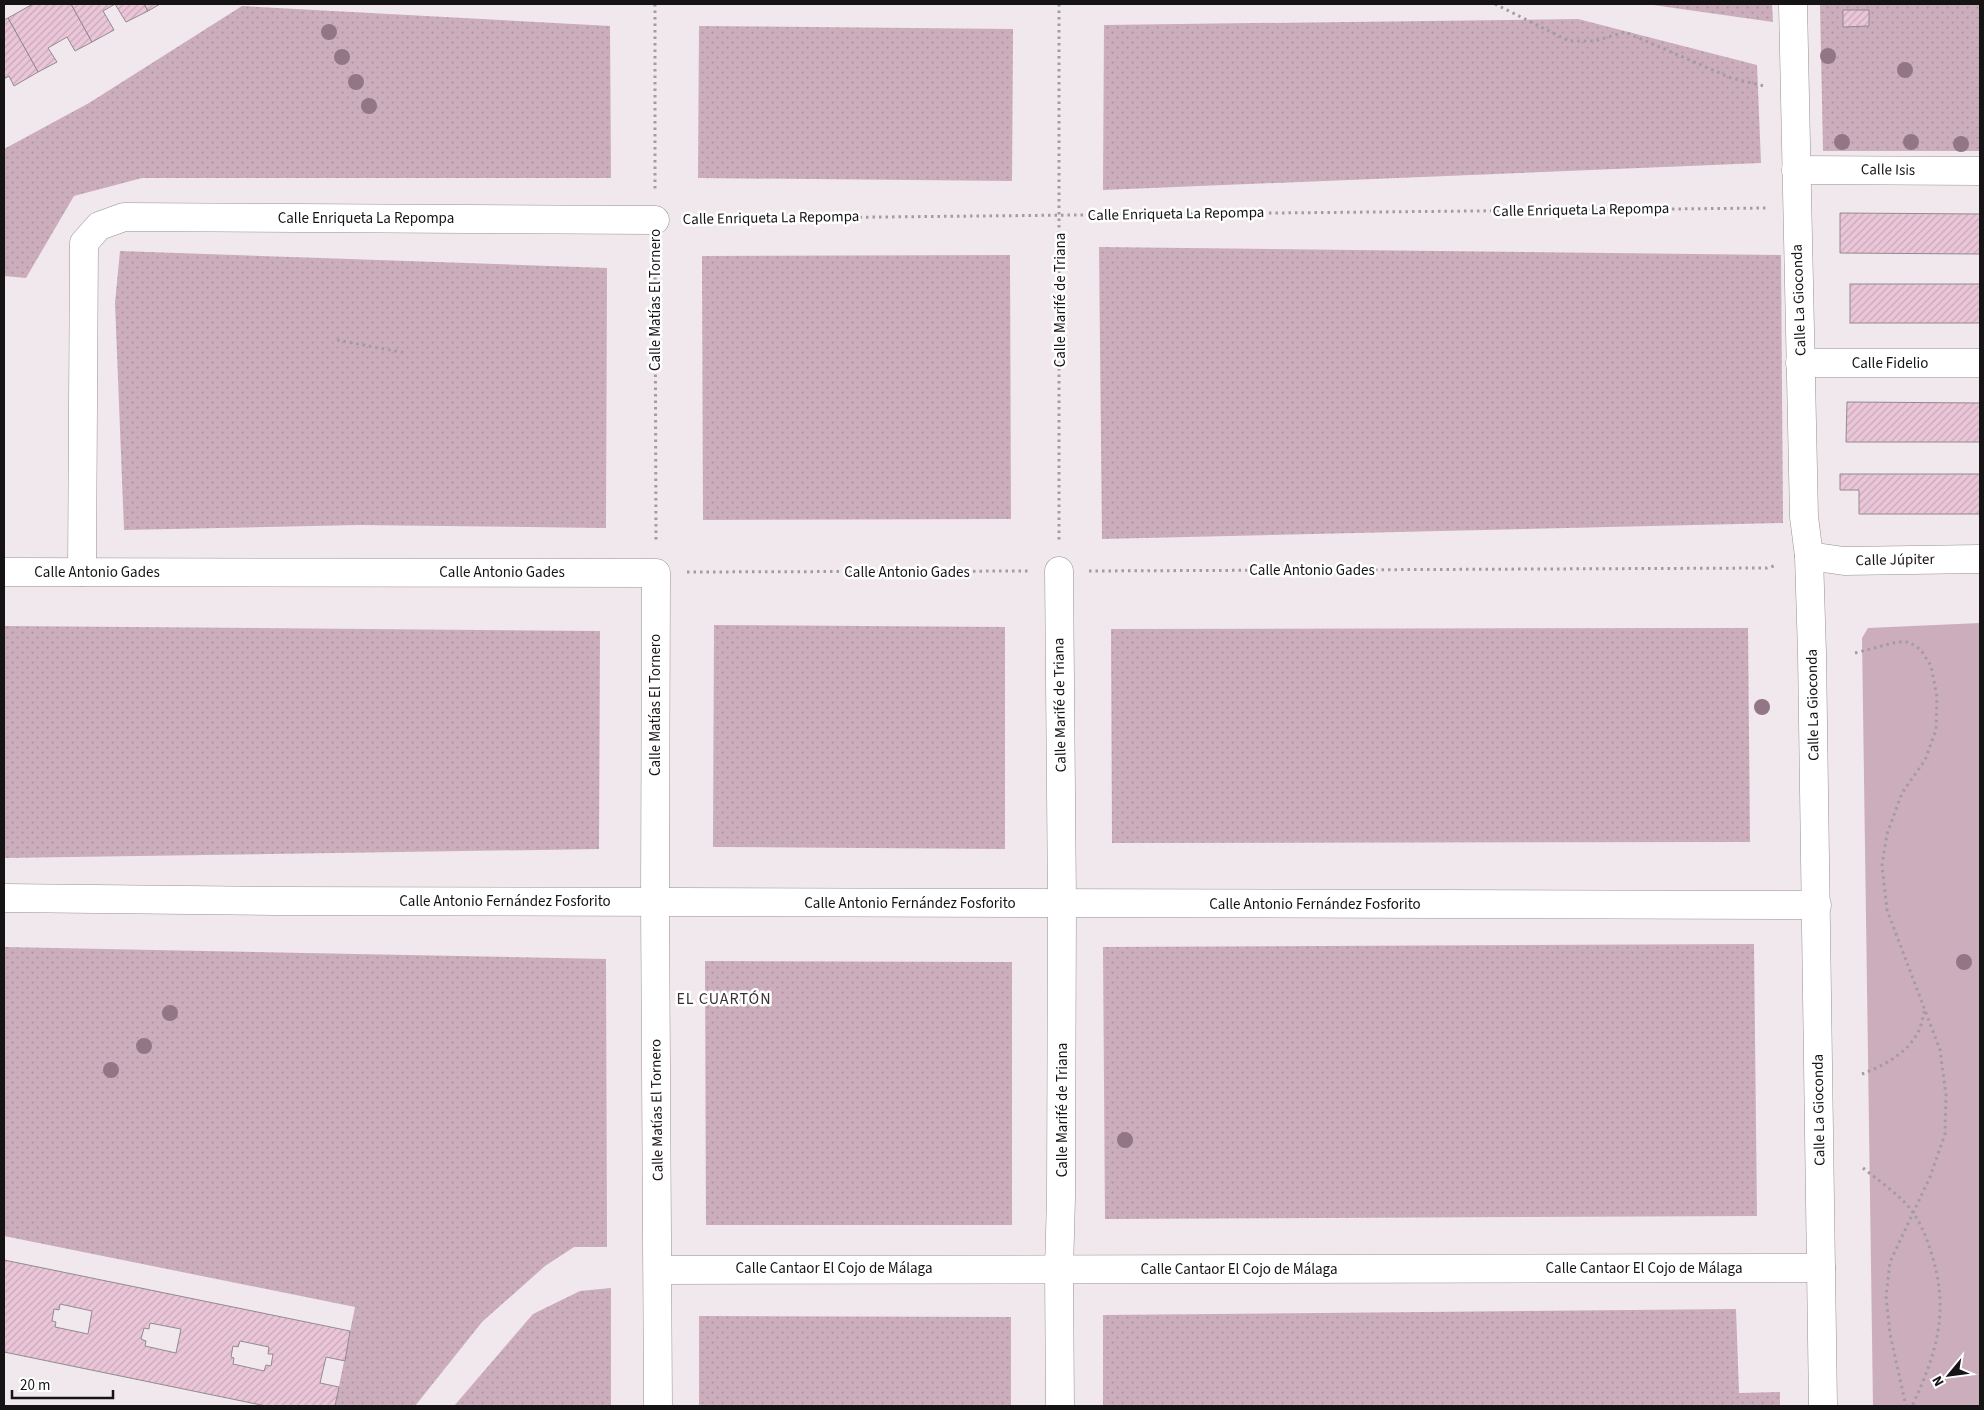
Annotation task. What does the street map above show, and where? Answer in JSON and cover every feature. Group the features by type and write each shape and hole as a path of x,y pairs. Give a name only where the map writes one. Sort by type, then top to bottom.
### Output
{"street":[{"name":"Calle La Gioconda","path":"1793,4 1804,517 1809,556 1817,905 1822,1406"},
{"name":"Calle Isis","path":"1796,170 1980,171"},
{"name":"Calle Enriqueta La Repompa","path":"82,572 84,243 99,226 124,217 655,220"},
{"name":"Calle Fidelio","path":"1800,363 1980,363"},
{"name":"Calle Júpiter","path":"1809,556 1844,561 1980,559"},
{"name":"Calle Marifé de Triana","path":"1059,571 1062,903 1061,1198 1058,1270 1060,1406"},
{"name":"Calle Antonio Gades","path":"4,572 656,572"},
{"name":"Calle Matías El Tornero","path":"656,572 655,902 658,1406"},
{"name":"Calle Antonio Fernández Fosforito","path":"4,898 1817,905"},
{"name":"Calle Cantaor El Cojo de Málaga","path":"658,1270 728,1268 1058,1270 1821,1268"}],"path":[{"name":"Calle Matías El Tornero","path":"654,4 656,572"},
{"name":"Calle Marifé de Triana","path":"1058,4 1060,215 1059,571"},
{"path":"1495,4 1568,41 1595,41 1625,32 1732,78 1795,93"},
{"name":"Calle Enriqueta La Repompa","path":"655,220 1796,208"},
{"path":"337,340 406,353"},
{"name":"Calle Antonio Gades","path":"656,572 1767,568 1809,556"},
{"path":"1855,653 1897,642 1909,642 1921,650 1931,666 1937,698 1936,730 1925,760 1902,793 1887,834 1882,865 1887,910 1940,1050 1946,1095 1945,1134 1930,1177 1890,1262 1886,1296 1890,1334 1906,1406"},
{"path":"1862,1074 1883,1065 1904,1050 1918,1032 1925,1008"},
{"path":"1863,1168 1914,1212 1925,1233 1938,1273 1942,1308 1938,1338 1924,1380 1912,1406"}],"shaded area":[{"path":"1646,4 1772,4 1773,22"},
{"path":"1820,4 1980,4 1980,151 1823,151","holes":["1843,11 1869,11 1869,26 1843,26"]},
{"path":"242,6 610,26 611,178 142,178 74,196 26,278 4,276 4,149 89,103"},
{"path":"1578,19 1757,65 1761,163 1103,190 1104,25"},
{"path":"699,26 1013,29 1012,181 698,178"},
{"path":"1099,247 1781,255 1783,523 1102,539"},
{"path":"120,251 607,268 606,528 359,525 124,530 115,303"},
{"path":"1010,255 1011,519 703,520 702,256"},
{"path":"1980,623 1980,1406 1873,1406 1862,638 1868,628"},
{"path":"714,625 1005,627 1005,849 713,847"},
{"path":"4,626 600,631 599,849 4,858"},
{"path":"1748,628 1750,842 1112,843 1111,629"},
{"path":"1754,944 1757,1216 1105,1219 1103,947"},
{"path":"4,947 606,959 607,1247 574,1247 545,1266 482,1322 415,1406 335,1406 355,1307 4,1236"},
{"path":"705,961 1012,962 1012,1225 706,1225"},
{"path":"611,1288 611,1406 454,1406 533,1314 580,1291"},
{"path":"1736,1309 1739,1393 1780,1392 1780,1406 1103,1406 1103,1315"},
{"path":"699,1316 1011,1317 1011,1406 699,1406"}],"building":[{"path":"33,4 71,4 92,42 75,51 67,37 48,48 57,62 38,72 8,18"},
{"path":"71,4 115,4 103,11 114,30 92,42"},
{"path":"115,4 144,4 148,11 126,22"},
{"path":"144,4 160,4 148,11"},
{"path":"1843,10 1869,10 1869,26 1843,27"},
{"path":"8,18 38,72 14,86 9,76 4,79 4,20"},
{"path":"1840,213 1980,214 1980,254 1840,253"},
{"path":"1850,284 1980,284 1980,323 1850,323"},
{"path":"1847,402 1980,403 1980,442 1846,442"},
{"path":"1840,474 1980,474 1980,514 1859,514 1859,490 1840,490"},
{"path":"4,1260 350,1331 345,1361 326,1357 320,1383 339,1387 335,1406 266,1406 4,1352","holes":["60,1304 92,1311 88,1334 55,1327 56,1322 52,1321 54,1309 59,1310","150,1323 181,1329 176,1353 145,1346 146,1341 141,1339 144,1328 149,1329","240,1341 269,1347 268,1354 273,1354 271,1366 266,1365 264,1371 233,1364 234,1358 231,1357 233,1346 238,1347"]}],"district":[{"name":"EL CUARTÓN","path":"724,999"}]}
